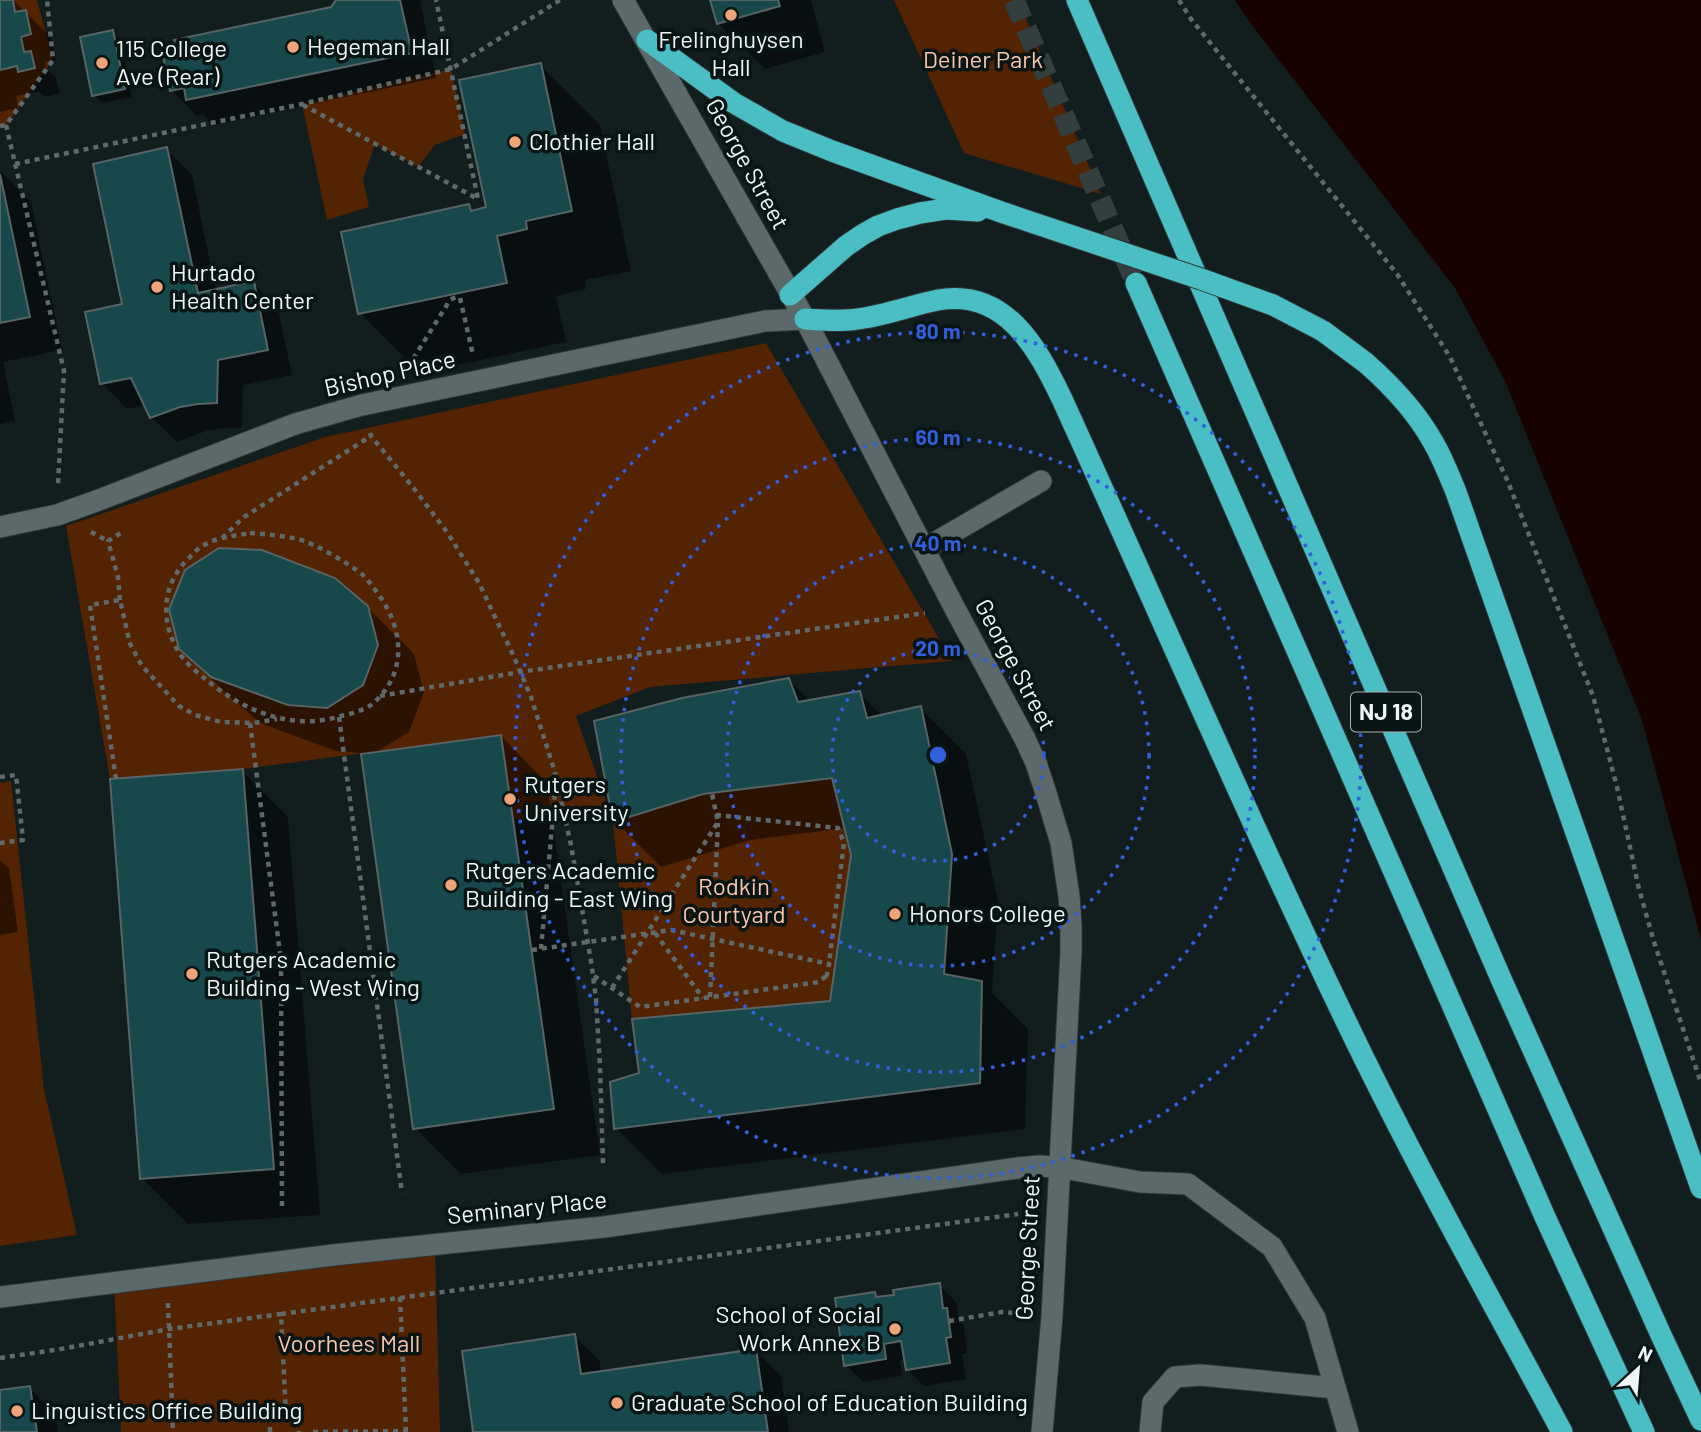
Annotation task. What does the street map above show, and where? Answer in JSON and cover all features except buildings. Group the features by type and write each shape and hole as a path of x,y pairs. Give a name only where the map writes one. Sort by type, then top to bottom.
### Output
{"highway":[{"name":"NJ 18","path":"1077,0 1503,981 1701,1420"},
{"path":"647,40 734,103 805,141 1001,212 1273,305 1323,331 1366,363 1404,400 1433,442 1456,492 1701,1188"},
{"path":"790,295 854,240 878,226 920,213 946,209 1001,212"},
{"name":"NJ 18","path":"1136,283 1545,1217 1644,1432"},
{"path":"804,319 863,319 939,300 965,299 987,304 999,311 1016,326 1043,360 1357,1044 1562,1432"}],"street":[{"name":"George Street","path":"623,0 804,319 1025,738 1061,843 1071,925 1052,1316 1042,1432"},
{"name":"Bishop Place","path":"0,527 57,515 295,424 362,405 765,321 804,319"},
{"path":"924,549 1041,481"},
{"name":"Seminary Place","path":"0,1297 333,1255 604,1227 1018,1168 1058,1167 1140,1182 1188,1184 1272,1247 1315,1318 1348,1432"},
{"path":"1150,1432 1153,1402 1175,1377 1201,1375 1335,1388"}],"path":[{"path":"47,0 53,60 3,125 15,164 64,371 57,515"},
{"path":"302,104 478,199 436,0"},
{"path":"15,164 302,104 451,69 560,0"},
{"path":"403,373 450,300 456,297 460,298 473,357"},
{"path":"221,538 244,517 371,436 447,532 479,583 531,697 556,778 571,845 593,975 600,1067 603,1164"},
{"path":"121,533 108,541 118,577 130,644 142,666 179,706 195,715 221,722 250,723 279,718"},
{"path":"250,533 300,540 333,556 364,576 382,599 396,625 399,653 392,681 379,696 370,706 339,717 308,722 279,718 252,710 223,694 195,671 178,652 167,625 166,598 172,581 182,565 202,546 221,538 250,533"},
{"path":"116,779 90,605 120,600"},
{"path":"379,696 520,672 930,612"},
{"path":"339,717 402,1192"},
{"path":"250,723 281,961 282,1210"},
{"path":"0,778 16,775 23,840 0,844"},
{"path":"541,949 556,778"},
{"path":"710,997 718,822 712,794"},
{"path":"593,975 640,1007 819,982 827,975 844,843 838,828 716,815"},
{"path":"612,988 718,822"},
{"path":"532,950 671,930 829,964"},
{"path":"654,933 703,998"},
{"path":"827,975 834,976"},
{"path":"0,1358 169,1329 1018,1214"},
{"path":"167,1276 173,1432"},
{"path":"313,1432 406,1432 400,1297"},
{"path":"949,1321 1002,1312 1052,1316"},
{"path":"281,1314 286,1416"},
{"path":"270,1432 270,1416 299,1416 299,1432"}],"green space":[{"path":"0,0 37,0 53,60 6,125 0,126"},
{"name":"Deiner Park","path":"894,0 1018,0 1101,194 964,153"},
{"path":"451,69 465,134 435,145 418,167 375,144 363,179 369,207 327,220 302,104"},
{"path":"766,343 952,661 650,687 576,716 613,822 514,819 501,735 243,769 110,779 66,526 325,437"},
{"name":"Rodkin Courtyard","path":"832,778 851,855 830,1001 632,1019 613,822 703,794"},
{"path":"11,781 44,1089 77,1235 0,1246 0,783"},
{"name":"Voorhees Mall","path":"435,1244 440,1432 121,1432 114,1283"}],"shaded area":[{"path":"1235,0 1701,0 1701,939 1642,720 1505,381 1455,288"}],"tunnel":[{"path":"1014,0 1136,283"}],"place":[{"name":"Frelinghuysen Hall","path":"731,15"},
{"name":"Hegeman Hall","path":"293,47"},
{"name":"115 College Ave (Rear)","path":"102,63"},
{"name":"Clothier Hall","path":"515,142"},
{"name":"Hurtado Health Center","path":"157,287"},
{"name":"Rutgers University","path":"510,799"},
{"name":"Rutgers Academic Building - East Wing","path":"451,885"},
{"name":"Honors College","path":"895,914"},
{"name":"Rutgers Academic Building - West Wing","path":"192,974"},
{"name":"School of Social Work Annex B","path":"895,1329"},
{"name":"Graduate School of Education Building","path":"617,1403"},
{"name":"Linguistics Office Building","path":"17,1411"}]}
